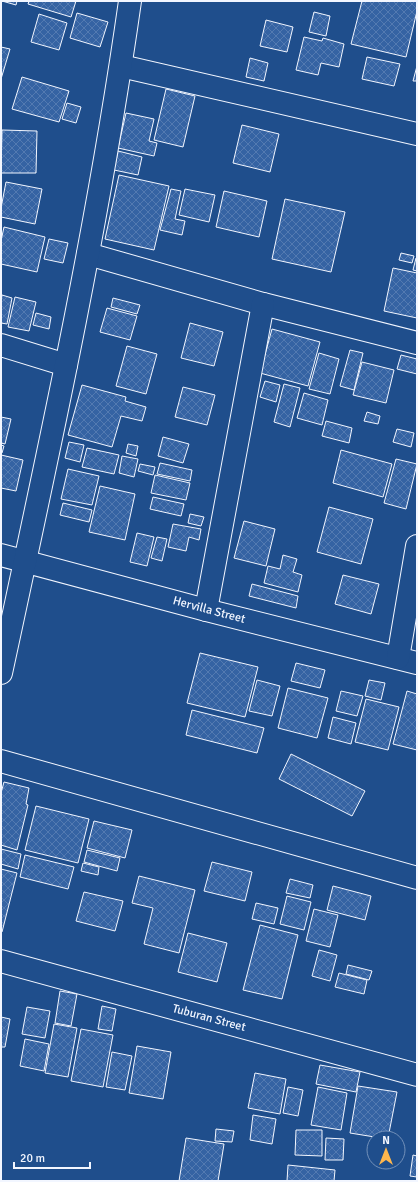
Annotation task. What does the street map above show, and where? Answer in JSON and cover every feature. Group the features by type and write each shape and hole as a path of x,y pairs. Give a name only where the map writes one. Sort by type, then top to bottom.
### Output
{"street":[{"path":"1,673 88,254 121,66 130,1"},
{"path":"121,66 417,134"},
{"path":"88,254 263,304 417,343"},
{"path":"206,610 263,304"},
{"path":"1,345 66,364"},
{"path":"407,661 417,546"},
{"name":"Hervilla Street","path":"1,555 206,610 407,661"},
{"path":"1,761 417,878"},
{"name":"Tuburan Street","path":"1,961 417,1075"}],"building":[{"path":"2,1 17,1 16,5"},
{"path":"29,1 76,1 71,17 28,4"},
{"path":"362,1 417,1 417,11 406,57 351,44"},
{"path":"314,12 330,16 326,36 309,32"},
{"path":"77,13 108,22 100,47 70,38"},
{"path":"39,14 67,23 59,50 31,42"},
{"path":"266,20 293,27 287,52 260,46"},
{"path":"304,37 322,41 323,38 344,44 339,67 321,63 318,75 296,70"},
{"path":"1,47 10,49 1,79"},
{"path":"367,57 400,64 394,86 362,79"},
{"path":"250,58 268,63 264,81 246,77"},
{"path":"417,66 417,81 413,81"},
{"path":"22,77 69,91 59,122 12,109"},
{"path":"166,89 195,96 183,147 154,140"},
{"path":"67,103 81,107 76,123 62,119"},
{"path":"126,113 154,119 149,141 157,143 154,156 118,148"},
{"path":"242,125 279,134 270,172 233,163"},
{"path":"2,130 37,131 36,173 1,173"},
{"path":"118,151 142,157 138,175 114,170"},
{"path":"119,175 169,186 154,250 105,239"},
{"path":"6,182 42,189 35,224 1,217 1,208"},
{"path":"171,189 181,191 175,219 185,221 182,235 160,230"},
{"path":"185,189 215,195 209,222 179,215"},
{"path":"224,191 267,201 259,237 216,227"},
{"path":"285,199 345,212 331,272 272,259"},
{"path":"4,227 45,237 37,272 1,264 1,241"},
{"path":"49,239 68,243 63,263 44,259"},
{"path":"401,253 414,256 412,263 399,260"},
{"path":"416,258 417,259 417,271 413,270"},
{"path":"393,268 417,273 417,318 384,311"},
{"path":"2,295 12,298 7,324 1,323"},
{"path":"15,297 36,302 29,331 8,327"},
{"path":"113,298 140,305 137,314 111,307"},
{"path":"107,308 137,316 130,340 100,332"},
{"path":"36,313 51,317 49,329 33,325"},
{"path":"190,323 223,332 214,366 181,358"},
{"path":"272,329 320,342 308,386 260,373"},
{"path":"127,346 157,354 146,394 116,386"},
{"path":"350,350 363,353 354,390 340,386"},
{"path":"319,353 339,359 330,394 309,389"},
{"path":"401,355 417,359 417,374 397,369"},
{"path":"362,362 394,370 386,403 353,395"},
{"path":"265,381 280,385 276,402 260,397"},
{"path":"284,384 300,388 290,427 274,422"},
{"path":"82,385 126,397 125,401 146,407 142,421 121,416 112,447 68,435"},
{"path":"183,387 215,395 207,425 175,417"},
{"path":"304,393 328,400 322,425 297,418"},
{"path":"367,412 380,416 378,424 364,421"},
{"path":"1,417 11,419 5,444 1,443"},
{"path":"326,421 352,428 349,443 322,436"},
{"path":"397,429 414,433 411,447 393,442"},
{"path":"163,437 189,444 183,463 158,456"},
{"path":"69,442 84,445 80,462 65,458"},
{"path":"128,444 138,446 136,456 126,453"},
{"path":"1,445 4,446 2,453 1,453"},
{"path":"87,448 119,455 114,474 82,467"},
{"path":"341,450 392,464 383,497 333,483"},
{"path":"1,455 23,460 16,491 1,488"},
{"path":"122,456 138,459 134,477 119,473"},
{"path":"396,459 417,464 406,509 384,503"},
{"path":"160,463 192,470 190,481 157,474"},
{"path":"140,464 155,467 153,475 138,471"},
{"path":"68,469 99,476 92,505 61,499"},
{"path":"155,475 190,483 186,500 151,493"},
{"path":"100,486 135,494 125,540 89,532"},
{"path":"153,497 184,504 181,516 150,509"},
{"path":"63,503 92,510 89,522 60,515"},
{"path":"329,507 373,519 361,564 317,552"},
{"path":"190,514 204,517 201,526 188,523"},
{"path":"244,521 275,529 266,566 234,558"},
{"path":"173,524 201,529 199,540 189,537 186,551 168,547"},
{"path":"137,533 154,537 147,566 130,562"},
{"path":"157,537 167,539 162,561 151,558"},
{"path":"283,555 297,559 293,572 302,575 298,592 264,583 268,566 280,569"},
{"path":"343,575 379,584 371,614 335,604"},
{"path":"252,584 298,596 296,608 249,596"},
{"path":"200,653 258,667 245,717 187,703"},
{"path":"296,663 325,670 320,688 291,681"},
{"path":"257,680 280,686 272,716 249,711"},
{"path":"369,680 385,683 381,700 365,696"},
{"path":"288,688 328,698 317,738 278,728"},
{"path":"341,691 363,696 357,716 336,711"},
{"path":"407,691 417,694 417,750 393,744"},
{"path":"366,699 399,707 388,750 355,742"},
{"path":"192,710 264,728 257,753 186,735"},
{"path":"333,717 356,723 351,744 328,738"},
{"path":"291,754 365,791 352,816 279,779"},
{"path":"4,782 29,788 26,804 28,805 17,850 1,845 1,793"},
{"path":"36,806 89,819 78,863 25,850"},
{"path":"94,821 132,830 125,858 87,848"},
{"path":"1,849 21,854 18,869 1,864"},
{"path":"87,850 120,858 117,871 84,862"},
{"path":"25,855 74,867 68,889 20,877"},
{"path":"212,862 252,872 245,901 204,891"},
{"path":"83,863 99,867 98,875 81,871"},
{"path":"1,869 17,873 2,932 1,932"},
{"path":"139,876 195,890 179,953 144,944 153,908 132,903"},
{"path":"290,879 313,885 310,898 286,893"},
{"path":"333,886 371,896 365,920 327,910"},
{"path":"84,892 123,901 115,931 76,921"},
{"path":"287,896 311,902 304,930 280,924"},
{"path":"256,903 278,908 274,924 252,919"},
{"path":"314,909 338,915 330,947 306,941"},
{"path":"260,925 298,935 282,999 243,990"},
{"path":"188,933 227,943 217,982 178,972"},
{"path":"319,950 337,955 330,981 312,976"},
{"path":"348,965 372,971 369,980 346,974"},
{"path":"339,973 367,980 364,994 335,987"},
{"path":"60,991 77,994 71,1026 55,1023"},
{"path":"102,1006 116,1009 112,1031 98,1029"},
{"path":"27,1007 50,1011 45,1038 22,1034"},
{"path":"1,1017 10,1019 5,1047 1,1047"},
{"path":"54,1024 77,1028 68,1077 45,1073"},
{"path":"81,1029 113,1035 103,1087 71,1081"},
{"path":"25,1039 49,1044 44,1071 20,1066"},
{"path":"137,1046 171,1052 163,1099 129,1093"},
{"path":"112,1052 132,1056 125,1090 106,1087"},
{"path":"320,1065 360,1072 356,1092 316,1084"},
{"path":"255,1073 286,1079 280,1114 248,1108"},
{"path":"358,1086 397,1092 390,1130 366,1130 366,1136 350,1133"},
{"path":"288,1087 303,1090 298,1116 283,1113"},
{"path":"318,1087 347,1093 341,1130 311,1125"},
{"path":"253,1115 276,1119 272,1144 250,1140"},
{"path":"216,1129 234,1131 232,1142 215,1141"},
{"path":"296,1130 322,1130 322,1156 295,1155"},
{"path":"186,1138 224,1144 218,1181 179,1181"},
{"path":"326,1138 344,1139 343,1160 325,1160"},
{"path":"413,1155 417,1156 417,1177 410,1176"},
{"path":"288,1165 335,1170 334,1181 287,1181"}]}
